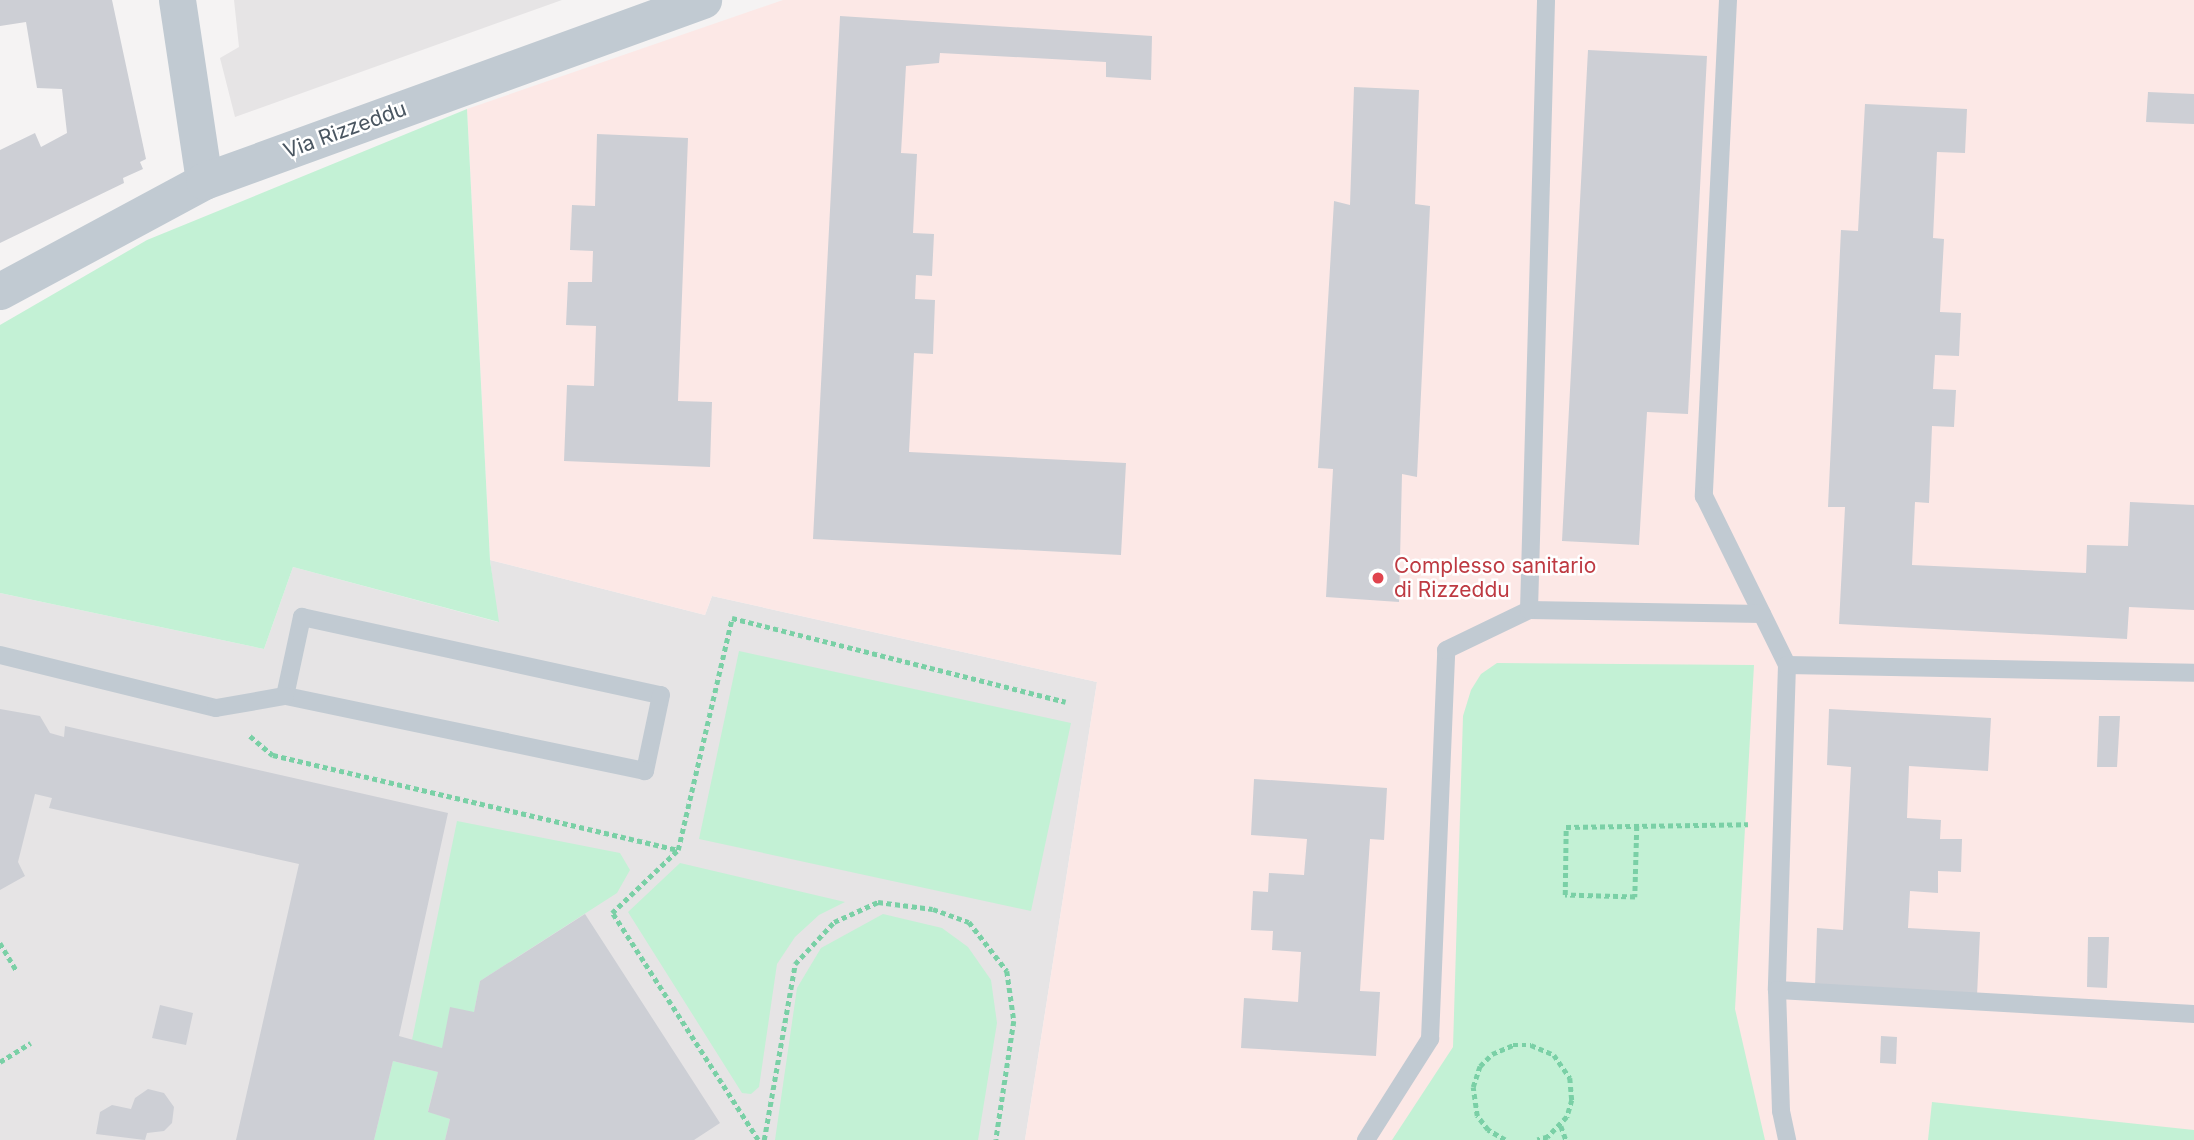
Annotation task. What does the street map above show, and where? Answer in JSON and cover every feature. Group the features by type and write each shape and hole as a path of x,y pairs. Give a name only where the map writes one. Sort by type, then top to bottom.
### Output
{"street":[{"path":"177,0 204,181"},
{"name":"Via Rizzeddu","path":"0,291 204,181 703,0"}],"lane":[{"path":"1529,610 1546,0"},
{"path":"1728,0 1704,496 1787,665 1777,990 1781,1111 1787,1140"},
{"path":"1366,1140 1430,1039 1446,650 1529,610 1762,614"},
{"path":"0,656 216,708 285,696 645,771 661,695 302,617 285,696"},
{"path":"1787,665 2194,673"},
{"path":"1777,990 2194,1014"}],"path":[{"path":"758,1140 612,913 678,850 732,618 1066,702"},
{"path":"216,708 273,755 678,850"},
{"path":"1637,827 1635,897 1565,895 1566,827 1783,824"},
{"path":"764,1140 794,964 834,922 878,902 933,909 969,922 1007,971 1014,1021 996,1140"},
{"path":"0,943 16,970"},
{"path":"0,1062 31,1043"},
{"path":"1505,1140 1488,1130 1477,1116 1473,1087 1480,1066 1492,1054 1513,1045 1531,1045 1561,1063 1570,1078 1572,1100 1561,1126 1537,1140"},
{"path":"1561,1126 1566,1140"}],"shaded area":[{"path":"234,0 562,0 235,117 220,58 239,47"},
{"name":"Complesso sanitario di Rizzeddu","path":"783,0 2194,0 2194,1140 1025,1140 1097,682 712,596 705,615 490,560 467,109"},
{"path":"490,560 705,615 712,596 1097,682 1025,1140 0,1140 0,593 264,649 293,567 498,622"}],"green space":[{"path":"467,109 490,560 499,622 293,567 264,649 0,593 0,325 147,240"},
{"path":"739,651 1071,723 1031,911 699,839"},
{"path":"1497,663 1754,665 1735,1009 1765,1140 1392,1140 1453,1047 1463,716 1471,690 1481,674"},
{"path":"457,821 620,853 630,870 617,893 480,981 474,1012 442,1048 412,1040"},
{"path":"680,863 845,902 819,915 795,937 777,964 759,1087 751,1094 742,1093 628,912"},
{"path":"883,914 942,928 968,947 991,980 997,1023 978,1140 775,1140 797,988 821,948"},
{"path":"393,1061 438,1072 428,1111 450,1119 445,1140 374,1140"},
{"path":"1932,1102 2194,1130 2194,1140 1928,1140"}],"building":[{"path":"0,0 112,0 146,159 140,162 143,169 123,178 124,183 0,243 0,150 35,133 41,147 67,133 62,89 37,88 26,22 0,26"},
{"path":"840,16 1152,36 1151,80 1106,77 1106,62 940,53 939,63 906,66 901,153 917,154 913,233 934,234 932,276 916,275 915,299 935,300 933,354 914,353 909,452 1126,463 1121,555 813,539"},
{"path":"1588,50 1707,56 1688,414 1647,412 1639,545 1562,541"},
{"path":"1354,87 1419,90 1415,204 1430,206 1417,477 1402,474 1399,602 1326,597 1333,469 1318,468 1334,201 1350,205"},
{"path":"2148,92 2194,94 2194,124 2146,122"},
{"path":"1865,104 1967,109 1965,153 1937,152 1933,238 1944,239 1940,312 1961,313 1959,356 1935,355 1933,389 1956,390 1954,427 1932,426 1929,503 1915,502 1912,565 2086,573 2087,545 2128,546 2130,502 2194,505 2194,610 2129,607 2127,639 1839,624 1845,507 1828,507 1841,230 1858,231"},
{"path":"597,134 688,138 678,401 712,402 710,467 564,461 567,385 594,386 596,326 566,325 568,282 592,282 593,251 570,250 572,205 595,206"},
{"path":"0,709 40,716 50,733 64,737 65,726 448,813 399,1036 442,1048 450,1007 474,1012 480,981 585,914 720,1123 694,1140 445,1140 450,1119 428,1112 438,1072 393,1061 374,1140 236,1140 299,864 49,808 52,798 35,794 18,862 25,876 0,890"},
{"path":"1829,709 1991,718 1988,771 1909,766 1907,818 1941,820 1940,839 1962,839 1961,872 1938,871 1938,893 1910,891 1908,928 1980,932 1977,996 1815,987 1817,928 1843,930 1851,767 1827,765"},
{"path":"2099,716 2120,716 2117,767 2097,767"},
{"path":"1254,779 1387,788 1384,840 1370,839 1360,991 1380,992 1376,1056 1241,1048 1244,998 1298,1002 1301,952 1272,950 1273,931 1251,930 1253,891 1268,892 1269,873 1304,875 1307,839 1251,835"},
{"path":"2088,937 2109,937 2107,988 2087,987"},
{"path":"160,1005 193,1013 186,1045 152,1038"},
{"path":"1881,1036 1897,1037 1896,1064 1880,1063"},
{"path":"148,1089 164,1093 174,1107 172,1123 164,1131 147,1133 145,1140 96,1134 100,1112 112,1105 131,1109 135,1098"}],"place":[{"name":"Complesso sanitario di Rizzeddu","path":"1378,578"}]}
